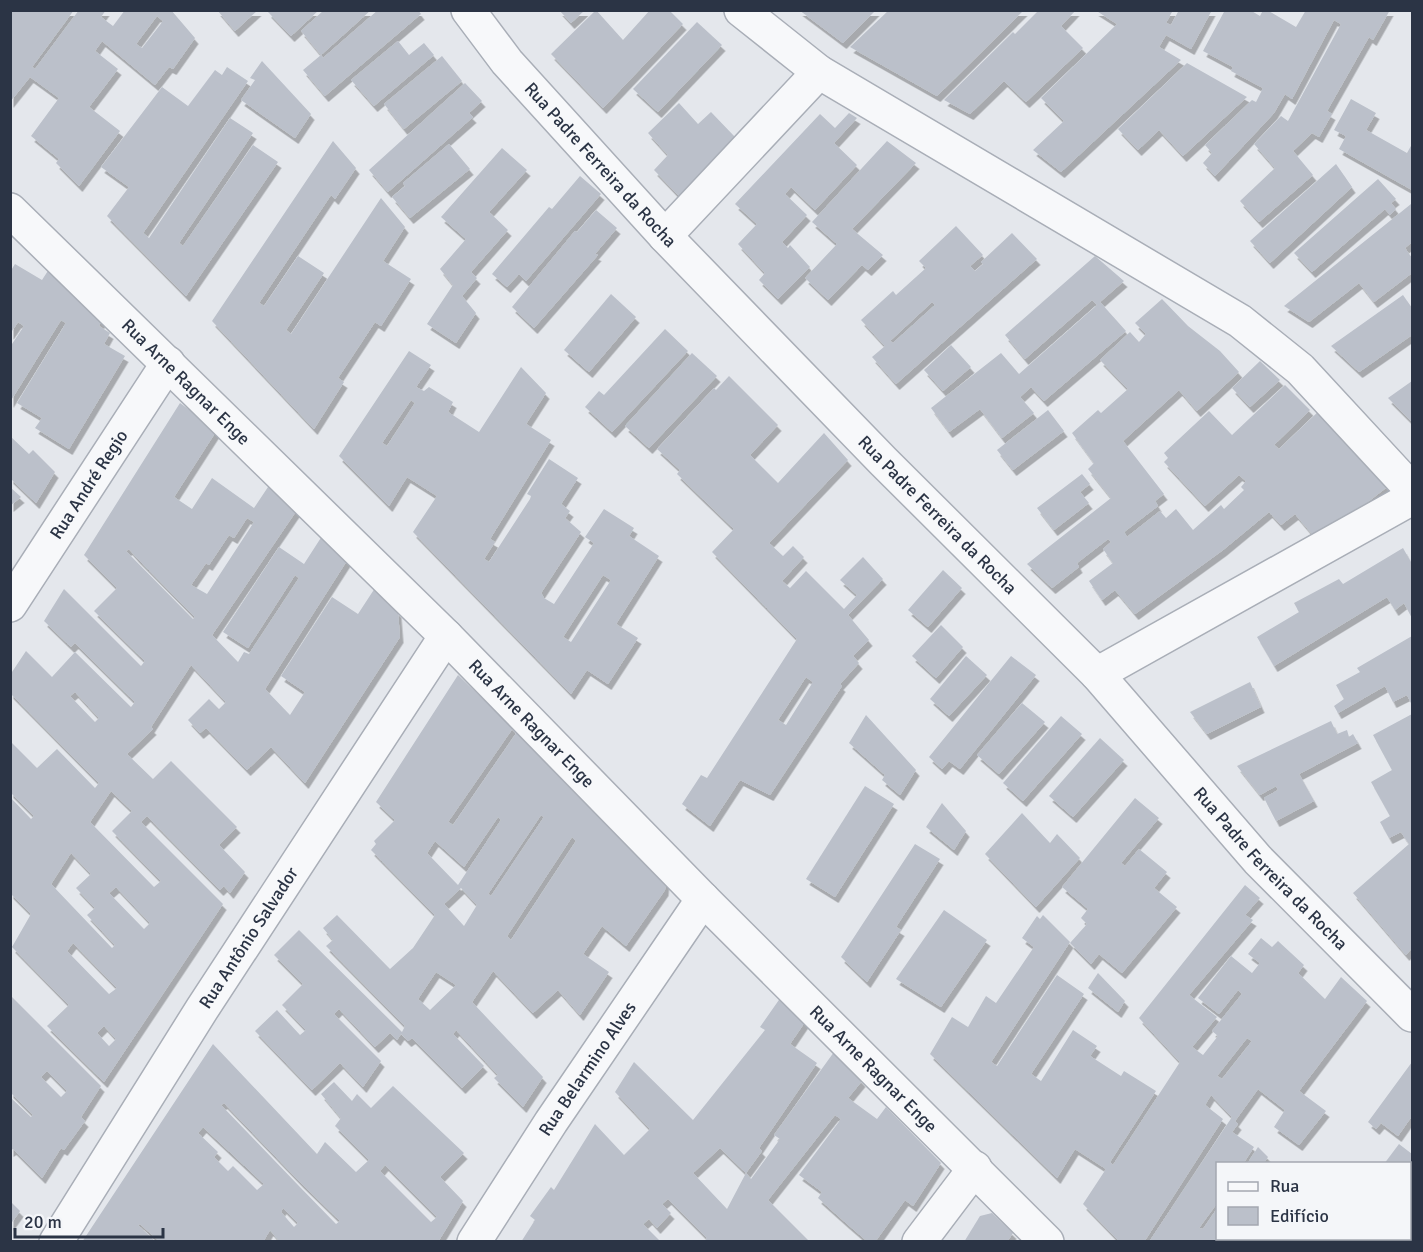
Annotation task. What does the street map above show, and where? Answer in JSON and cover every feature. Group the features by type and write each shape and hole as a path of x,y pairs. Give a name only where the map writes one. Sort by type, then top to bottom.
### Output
{"street":[{"name":"Rua Padre Ferreira da Rocha","path":"468,10 507,62 665,236 883,461 1097,674 1258,860 1413,1015"},
{"path":"741,10 819,72 1240,321 1300,369 1413,490"},
{"path":"665,236 819,72"},
{"name":"Rua Arne Ragnar Enge","path":"10,210 446,636 703,899 1047,1242"},
{"name":"Rua André Regio","path":"10,605 168,363"},
{"path":"1097,674 1413,498"},
{"name":"Rua Antônio Salvador","path":"56,1242 208,1000 446,636"},
{"name":"Rua Belarmino Alves","path":"474,1242 551,1122 703,899"},
{"path":"919,1242 975,1168"}],"building":[{"path":"10,10 74,10 32,67 35,69 79,10 106,10 101,17 113,26 125,10 171,10 195,38 173,69 169,67 155,85 102,41 95,51 118,69 89,107 120,131 79,186 56,163 59,159 31,136 59,98 30,77 10,102","holes":["157,16 163,21 142,48 136,44"]},
{"path":"217,10 258,10 235,31"},
{"path":"269,10 319,10 291,36 268,12"},
{"path":"324,10 371,10 321,55 301,31"},
{"path":"378,10 418,10 421,14 325,96 303,70 321,55 323,58"},
{"path":"559,10 585,10 571,23"},
{"path":"596,10 623,40 650,10 669,10 683,24 603,108 551,54"},
{"path":"799,10 876,10 843,43"},
{"path":"889,10 1024,10 937,96 850,47"},
{"path":"1039,10 1076,10 1061,26 1083,48 1026,102 1004,81 970,114 944,100 1013,32 1015,34"},
{"path":"1095,10 1173,10 1166,23 1171,25 1179,10 1212,10 1191,49 1166,35 1159,47 1181,60 1061,172 1033,150 1064,121 1041,98 1117,24"},
{"path":"1225,10 1250,10 1260,16 1263,10 1267,10 1296,27 1306,10 1390,10 1373,40 1369,37 1327,111 1332,114 1319,137 1312,133 1293,151 1313,175 1259,222 1240,201 1275,168 1254,144 1281,116 1288,121 1341,24 1334,20 1292,99 1285,94 1274,113 1215,176 1203,163 1212,153 1205,145 1252,100 1256,102 1263,88 1231,71 1233,67 1203,51"},
{"path":"697,22 722,45 658,112 633,89"},
{"path":"398,41 409,55 424,43 434,55 374,106 351,80"},
{"path":"442,56 462,81 404,129 384,104"},
{"path":"262,61 311,114 295,138 241,100 255,80 250,78"},
{"path":"1187,63 1247,97 1183,156 1159,130 1138,150 1118,129"},
{"path":"227,67 248,81 143,233 149,238 230,118 253,133 179,243 183,246 253,145 278,162 186,296 107,216 129,187 101,167 162,87 188,106 215,70 222,75"},
{"path":"465,83 482,101 469,113 473,117 388,192 369,170"},
{"path":"1351,99 1376,113 1366,130 1407,153 1412,144 1412,190 1339,149 1346,136 1334,130"},
{"path":"679,103 698,124 711,112 735,137 679,196 654,170 668,155 648,133"},
{"path":"849,113 857,118 834,143 857,165 815,210 791,187 785,194 807,215 782,242 788,248 790,245 810,267 778,299 759,280 765,273 738,244 757,224 735,204 820,114 835,128"},
{"path":"333,141 356,168 335,199 331,195 259,303 264,306 298,256 324,273 286,330 291,334 381,198 405,227 383,261 411,279 381,326 375,322 338,378 344,382 314,429 212,321"},
{"path":"887,141 916,163 852,229 883,255 868,270 862,265 828,300 805,278 837,244 812,222"},
{"path":"449,144 470,169 410,218 392,197 405,186 403,183"},
{"path":"502,148 527,170 489,212 508,230 471,272 477,278 462,296 476,313 456,343 427,324 453,285 440,269 466,239 441,217"},
{"path":"1336,164 1352,187 1270,263 1250,241"},
{"path":"580,176 601,194 526,281 519,274 507,287 492,274 549,207 552,209"},
{"path":"1378,179 1396,199 1391,203 1396,209 1390,215 1385,209 1312,272 1294,253"},
{"path":"1411,204 1412,242 1405,248 1412,258 1412,273 1374,302 1359,283 1309,322 1284,306"},
{"path":"596,210 617,228 595,254 598,255 534,328 512,307 575,231 577,232"},
{"path":"956,226 983,255 970,266 975,271 983,264 981,262 1012,233 1037,259 896,384 872,357 885,346 861,320 893,291 896,295 926,268 919,261","holes":["932,302 935,305 893,343 890,341"]},
{"path":"1095,256 1124,281 1100,302 1126,331 1044,401 1031,387 1020,397 1034,413 1002,438 980,409 949,432 931,408 1001,353 1019,374 1097,305 1092,300 1025,359 1005,335"},
{"path":"53,263 107,311 99,326 110,333 104,344 125,356 69,449 35,428 42,418 17,403 66,323 61,320 10,402 10,347 24,326 18,322 10,334 10,272 15,264 42,280"},
{"path":"611,294 636,317 589,372 564,350"},
{"path":"1403,295 1412,308 1412,335 1359,372 1331,346"},
{"path":"1162,299 1188,326 1220,351 1239,372 1197,411 1179,390 1123,441 1164,494 1155,501 1158,506 1124,532 1127,537 1160,511 1166,518 1176,509 1193,530 1221,505 1224,509 1244,490 1241,487 1246,481 1239,475 1205,506 1164,462 1168,458 1164,453 1209,411 1232,435 1285,385 1310,410 1274,445 1279,449 1321,409 1387,487 1318,541 1295,514 1281,525 1269,512 1223,550 1135,614 1115,590 1102,600 1089,581 1113,563 1103,549 1111,542 1108,539 1077,563 1079,567 1052,588 1027,564 1111,498 1088,469 1094,463 1072,433 1098,410 1101,413 1128,389 1100,360 1130,332 1139,342 1146,334 1135,323"},
{"path":"665,329 688,351 612,432 585,407 599,391 604,395"},
{"path":"951,345 971,367 943,391 924,370"},
{"path":"409,351 431,365 416,387 424,391 429,387 453,402 448,412 479,432 521,367 546,393 526,424 551,440 490,539 495,542 484,559 489,562 530,499 531,496 527,494 549,459 578,478 561,504 570,511 565,518 581,532 541,593 544,598 554,604 594,543 585,537 604,509 634,528 629,536 659,556 616,624 638,638 608,684 587,670 571,694 413,532 437,496 407,477 389,506 339,456","holes":["411,400 415,403 387,446 382,443","603,575 611,580 571,642 563,637"]},
{"path":"692,353 717,376 649,448 625,426"},
{"path":"1260,361 1280,380 1250,407 1232,388"},
{"path":"729,376 778,425 750,455 778,483 824,433 848,460 769,543 783,556 793,546 804,557 782,581 790,588 806,571 844,609 857,595 840,580 863,557 883,579 848,615 869,640 853,656 859,663 840,684 842,686 770,795 740,780 710,826 682,804 701,775 707,778 797,639 712,552 734,529 677,474 680,470 657,449 714,388 716,390","holes":["806,677 813,682 786,725 778,720"]},
{"path":"1412,381 1412,422 1388,398"},
{"path":"180,403 217,430 174,497 192,509 212,478 254,508 272,481 299,507 212,635 238,662 244,652 249,654 299,578 295,575 248,648 223,632 279,547 304,564 324,533 348,559 265,689 290,715 305,692 281,676 332,597 358,614 375,588 398,612 400,637 305,783 271,747 247,770 206,728 200,733 188,720 209,699 219,709 226,702 191,665 151,727 153,729 127,754 153,779 171,761 237,827 219,845 245,872 230,893 224,886 220,890 147,816 141,822 223,904 104,1082 47,1026 69,1005 12,947 31,914 10,893 10,797 31,819 34,816 10,792 10,741 37,768 57,749 95,788 99,783 10,693 10,675 26,651 52,677 75,652 131,707 135,702 75,643 71,647 44,621 64,589 141,666 145,661 94,611 117,588 84,555","holes":["247,518 254,522 207,594 191,585 206,563 209,565 229,535 234,538","129,549 195,617 193,619 126,551","75,692 99,718 95,722 70,696","111,791 132,811 112,831 161,881 154,887 90,822","71,853 91,874 76,888 95,908 87,915 115,945 112,948 51,884","116,887 150,923 144,929 109,893","73,943 117,988 109,994 67,951","104,1026 116,1039 109,1046 97,1033"]},
{"path":"1048,410 1064,431 1013,470 997,450"},
{"path":"10,436 29,454 33,450 55,472 36,503 10,478"},
{"path":"1082,474 1090,484 1080,492 1089,503 1054,530 1037,508"},
{"path":"10,487 21,497 10,506"},
{"path":"1403,548 1412,564 1412,618 1404,603 1395,610 1387,597 1274,666 1257,637 1299,612 1294,603 1339,579 1343,584"},
{"path":"943,570 962,588 928,627 908,610"},
{"path":"941,625 963,647 936,678 912,656"},
{"path":"1412,636 1412,705 1407,695 1393,702 1385,686 1338,713 1334,706 1344,699 1336,685 1360,672 1357,668"},
{"path":"966,656 987,675 949,716 930,699"},
{"path":"1011,656 1036,675 960,769 949,761 942,769 929,757"},
{"path":"458,675 513,728 448,822 453,825 517,732 666,880 665,890 626,946 602,926 583,954 609,972 580,1015 558,990 533,1013 493,971 472,1002 543,1077 523,1107 494,1078 498,1075 456,1030 453,1034 484,1066 462,1088 412,1038 408,1041 401,1034 397,1040 390,1033 375,1047 339,1009 334,1014 381,1061 363,1087 340,1063 312,1090 255,1031 277,1010 300,1035 306,1030 282,1005 303,984 274,955 299,930 402,1032 405,1026 326,946 333,940 323,928 337,915 390,969 413,948 435,915 371,850 376,844 374,841 395,820 376,802","holes":["541,815 544,817 491,896 488,894","498,817 501,820 458,885 427,853 435,841 464,867","572,837 576,841 511,940 507,936","461,888 477,905 464,926 444,904","436,972 456,985 430,1010 418,999"]},
{"path":"1250,682 1261,707 1207,734 1190,712"},
{"path":"1022,703 1045,722 999,774 977,755"},
{"path":"1412,714 1412,948 1406,955 1353,893 1409,844 1401,832 1389,838 1380,822 1390,816 1371,782 1392,770 1373,735"},
{"path":"866,715 916,770 900,795 882,780 885,775 849,743"},
{"path":"1061,716 1082,734 1023,801 1003,783"},
{"path":"1331,721 1337,734 1347,730 1349,737 1353,734 1358,743 1299,774 1314,801 1276,821 1264,798 1278,790 1276,786 1260,795 1237,766"},
{"path":"1100,738 1124,760 1073,817 1049,796"},
{"path":"865,786 894,804 835,897 806,879"},
{"path":"1135,798 1159,818 1121,863 1125,866 1139,849 1167,872 1154,888 1177,907 1122,973 1099,954 1091,964 1070,943 1087,924 1081,918 1088,909 1062,887"},
{"path":"942,803 966,831 954,850 926,827"},
{"path":"1022,813 1050,843 1057,834 1080,858 1036,907 985,854"},
{"path":"915,844 940,859 896,927 901,930 867,982 841,957"},
{"path":"1245,885 1260,898 1245,915 1253,920 1189,995 1217,1017 1192,1047 1203,1055 1218,1036 1212,1031 1242,994 1238,990 1219,1014 1198,998 1231,956 1252,973 1260,963 1248,954 1261,938 1272,947 1278,941 1304,965 1298,973 1325,999 1341,977 1367,1001 1299,1091 1326,1111 1299,1145 1274,1127 1285,1110 1258,1089 1235,1121 1238,1124 1232,1132 1254,1147 1244,1162 1216,1162 1216,1205 1199,1228 1203,1229 1216,1210 1216,1240 1233,1240 1232,1242 1149,1242 1232,1117 1211,1095 1205,1105 1223,1119 1144,1242 1120,1242 1083,1204 1106,1169 1075,1149 1057,1178 930,1054 952,1017 968,1027 986,996 996,1003 1034,947 1022,938 1037,916 1040,919 1043,915 1070,942 991,1062 997,1066 1057,975 1084,994 1031,1074 1041,1081 1073,1030 1097,1046 1090,1056 1121,1076 1124,1071 1156,1091 1110,1162 1113,1165 1180,1062 1139,1018","holes":["1247,1038 1252,1041 1222,1079 1217,1076"]},
{"path":"944,910 987,940 941,1007 896,979"},
{"path":"1098,973 1125,1001 1118,1012 1088,988"},
{"path":"10,995 101,1086 81,1117 85,1121 64,1150 61,1148 42,1178 13,1149 10,1151 10,1097 31,1117 33,1115 10,1092","holes":["47,1071 67,1091 61,1097 41,1077"]},
{"path":"781,997 805,1022 790,1044 817,1063 759,1148 762,1151 746,1173 751,1179 780,1139 774,1135 834,1052 862,1081 848,1098 877,1119 886,1107 941,1163 913,1206 905,1200 875,1242 868,1242 846,1223 818,1198 822,1192 799,1175 841,1119 835,1115 768,1200 810,1242 705,1242 707,1238 668,1199 662,1204 671,1213 657,1228 649,1219 643,1224 661,1242 521,1242 535,1220 530,1216 551,1187 554,1190 595,1124 624,1155 650,1129 615,1092 634,1062 693,1120 765,1030 760,1027","holes":["720,1148 746,1173 727,1209 693,1173"]},
{"path":"213,1044 317,1154 325,1142 356,1172 369,1160 335,1126 341,1118 321,1094 334,1082 352,1101 357,1094 371,1108 393,1086 464,1153 440,1177 463,1201 438,1242 280,1242 270,1230 263,1242 160,1242 140,1224 138,1225 156,1242 82,1242","holes":["224,1103 340,1221 336,1224 221,1105","203,1127 264,1184 257,1190 233,1166 228,1171 214,1157 218,1152 198,1133","385,1165 437,1217 431,1222 380,1171","283,1208 298,1223 294,1227 281,1212"]},
{"path":"1412,1062 1412,1116 1398,1136 1381,1123 1376,1129 1368,1122"},
{"path":"1399,1144 1412,1154 1412,1242 1345,1242 1344,1240 1411,1240 1411,1162 1386,1162"},
{"path":"1258,1147 1268,1157 1264,1162 1248,1162"},
{"path":"10,1201 20,1211 10,1225"},
{"path":"992,1213 1013,1233 1007,1242 964,1242 980,1216"}]}
